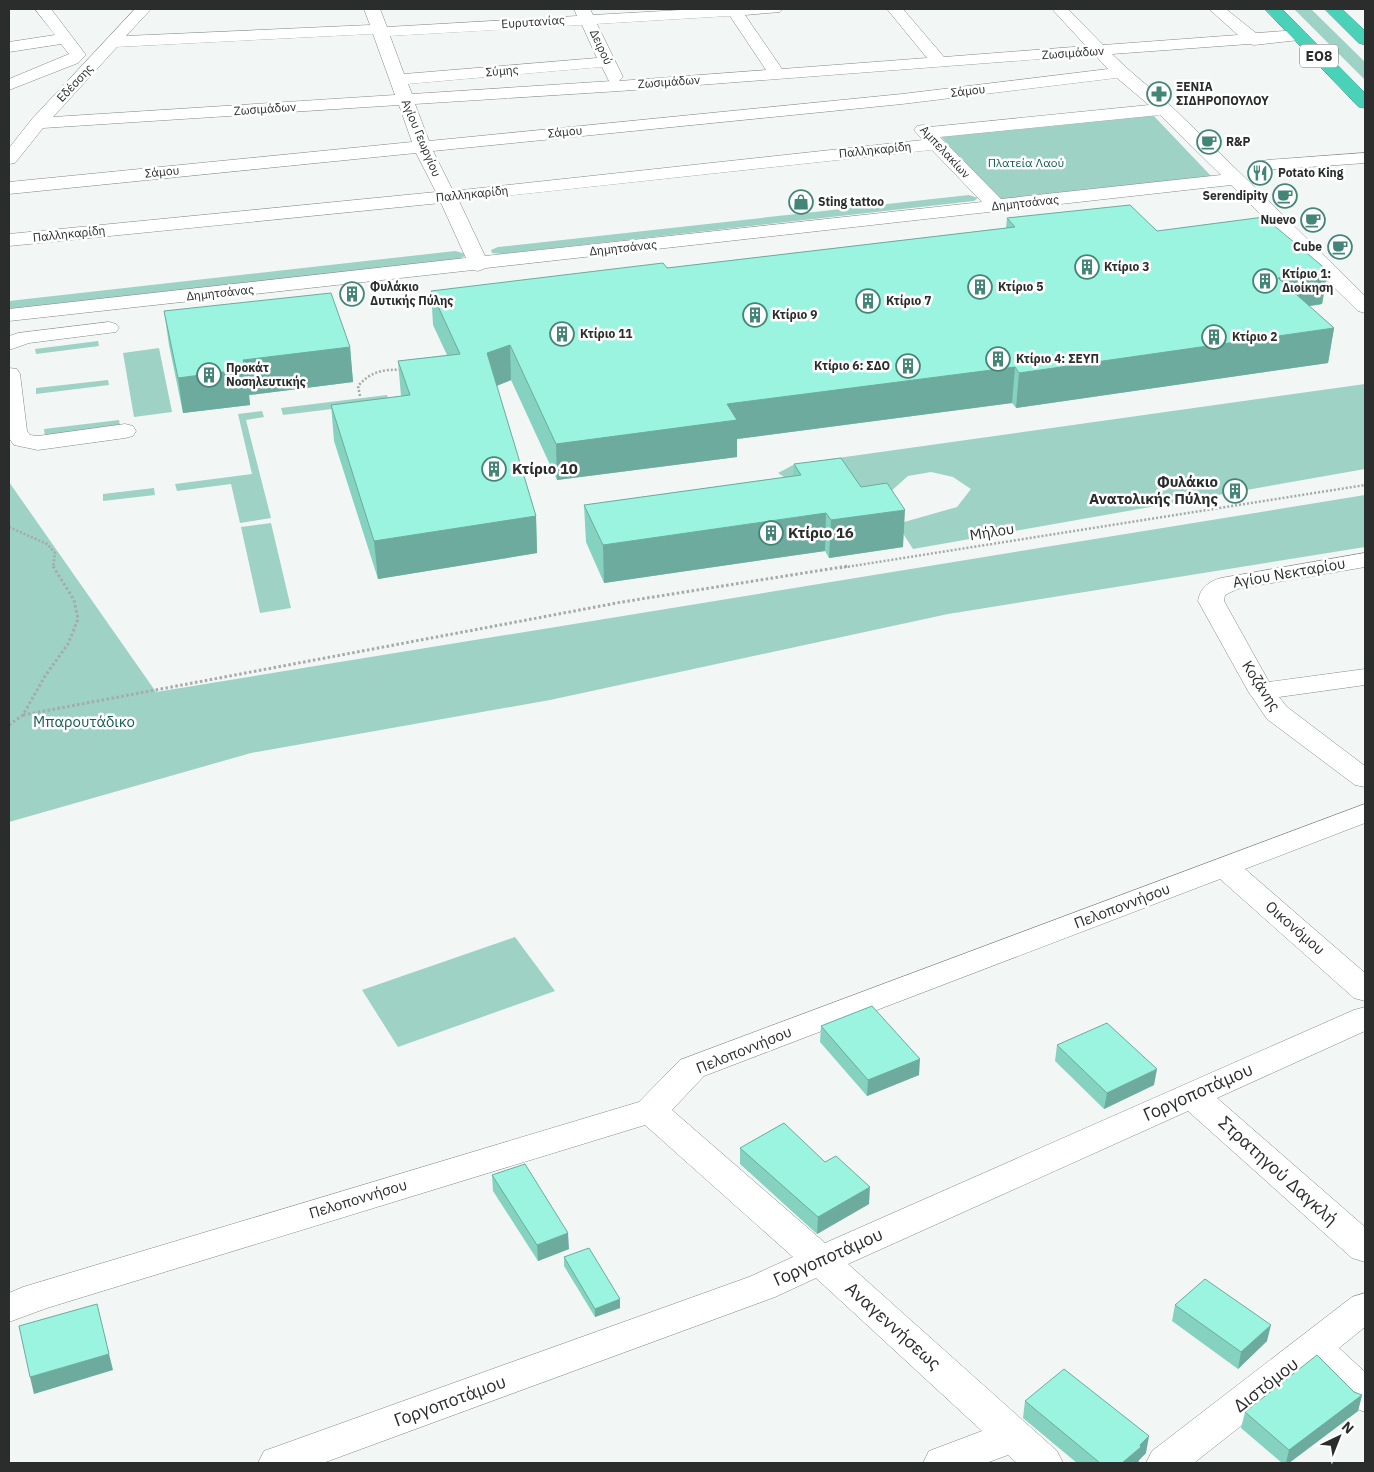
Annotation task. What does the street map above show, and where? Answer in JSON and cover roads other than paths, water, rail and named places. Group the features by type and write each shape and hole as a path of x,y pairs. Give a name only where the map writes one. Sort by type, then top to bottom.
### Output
{"highway":[{"name":"ΕΟ8","path":"1273,9 1365,103"},
{"path":"1333,9 1362,33"}],"street":[{"path":"43,9 78,56 97,60"},
{"name":"Εδέσσης","path":"9,159 38,123 143,9"},
{"name":"Αγίου Γεωργίου","path":"372,9 422,146 475,256"},
{"path":"475,9 480,26"},
{"name":"Ευρυτανίας","path":"112,42 480,26 584,14 774,9"},
{"path":"895,9 940,63"},
{"path":"1060,9 1121,73 1164,109 1237,179 1365,307"},
{"path":"1217,9 1254,40"},
{"path":"734,10 776,74"},
{"name":"Δειρού","path":"584,14 620,86"},
{"name":"Ζωσιμάδων","path":"38,123 620,86 1254,40 1299,35"},
{"path":"9,47 64,39"},
{"path":"9,85 78,56"},
{"name":"Σύμης","path":"397,80 607,62"},
{"name":"Αμπελακίων","path":"886,67 902,99 930,138 997,206"},
{"name":"Σάμου","path":"9,188 902,99 1121,73"},
{"name":"Παλληκαρίδη","path":"9,240 446,197 1164,109"},
{"path":"1268,165 1365,158"},
{"name":"Δημητσάνας","path":"9,297 475,256 997,206 1237,179"},
{"name":"Δημητσάνας","path":"9,315 981,189"},
{"path":"9,344 25,337 109,328"},
{"path":"9,374 16,432 22,440 38,443 124,431"},
{"name":"Αγίου Νεκταρίου","path":"1214,590 1234,582 1365,560"},
{"name":"Κοζάνης","path":"1214,590 1211,601 1261,691 1277,713 1365,780"},
{"path":"1261,691 1365,678"},
{"name":"Πελοποννήσου","path":"9,1308 36,1297 651,1111 692,1068 1365,813"},
{"name":"Οικονόμου","path":"1225,867 1365,990"},
{"name":"Γοργοποτάμου","path":"278,1463 748,1292 1365,1018"},
{"name":"Στρατηγού Δαγκλή","path":"1192,1094 1365,1248"},
{"name":"Αναγεννήσεως","path":"651,1111 821,1261 1043,1463"},
{"name":"Διστόμου","path":"1166,1463 1365,1307"},
{"path":"1314,1347 1365,1396"},
{"path":"943,1463 1013,1436"}],"place":[{"name":"ΞΕΝΙΑ ΣΙΔΗΡΟΠΟΥΛΟΥ","path":"1159,94"},
{"name":"R&P","path":"1209,142"},
{"name":"Potato King","path":"1260,173"},
{"name":"Serendipity","path":"1285,196"},
{"name":"Sting tattoo","path":"801,202"},
{"name":"Nuevo","path":"1313,220"},
{"name":"Cube","path":"1340,247"},
{"name":"Κτίριο 3","path":"1087,267"},
{"name":"Κτίριο 1: Διοίκηση","path":"1265,281"},
{"name":"Κτίριο 5","path":"980,287"},
{"name":"Φυλάκιο Δυτικής Πύλης","path":"352,294"},
{"name":"Κτίριο 7","path":"868,301"},
{"name":"Κτίριο 9","path":"755,315"},
{"name":"Κτίριο 11","path":"562,334"},
{"name":"Κτίριο 2","path":"1214,337"},
{"name":"Κτίριο 4: ΣΕΥΠ","path":"998,359"},
{"name":"Κτίριο 6: ΣΔΟ","path":"908,366"},
{"name":"Προκάτ Νοσηλευτικής","path":"209,375"},
{"name":"Κτίριο 10","path":"494,469"},
{"name":"Φυλάκιο Ανατολικής Πύλης","path":"1235,491"},
{"name":"Κτίριο 16","path":"771,533"}],"park label":[{"name":"Πλατεία Λαού","path":"1026,163"},
{"name":"Μπαρουτάδικο","path":"84,722"}]}
